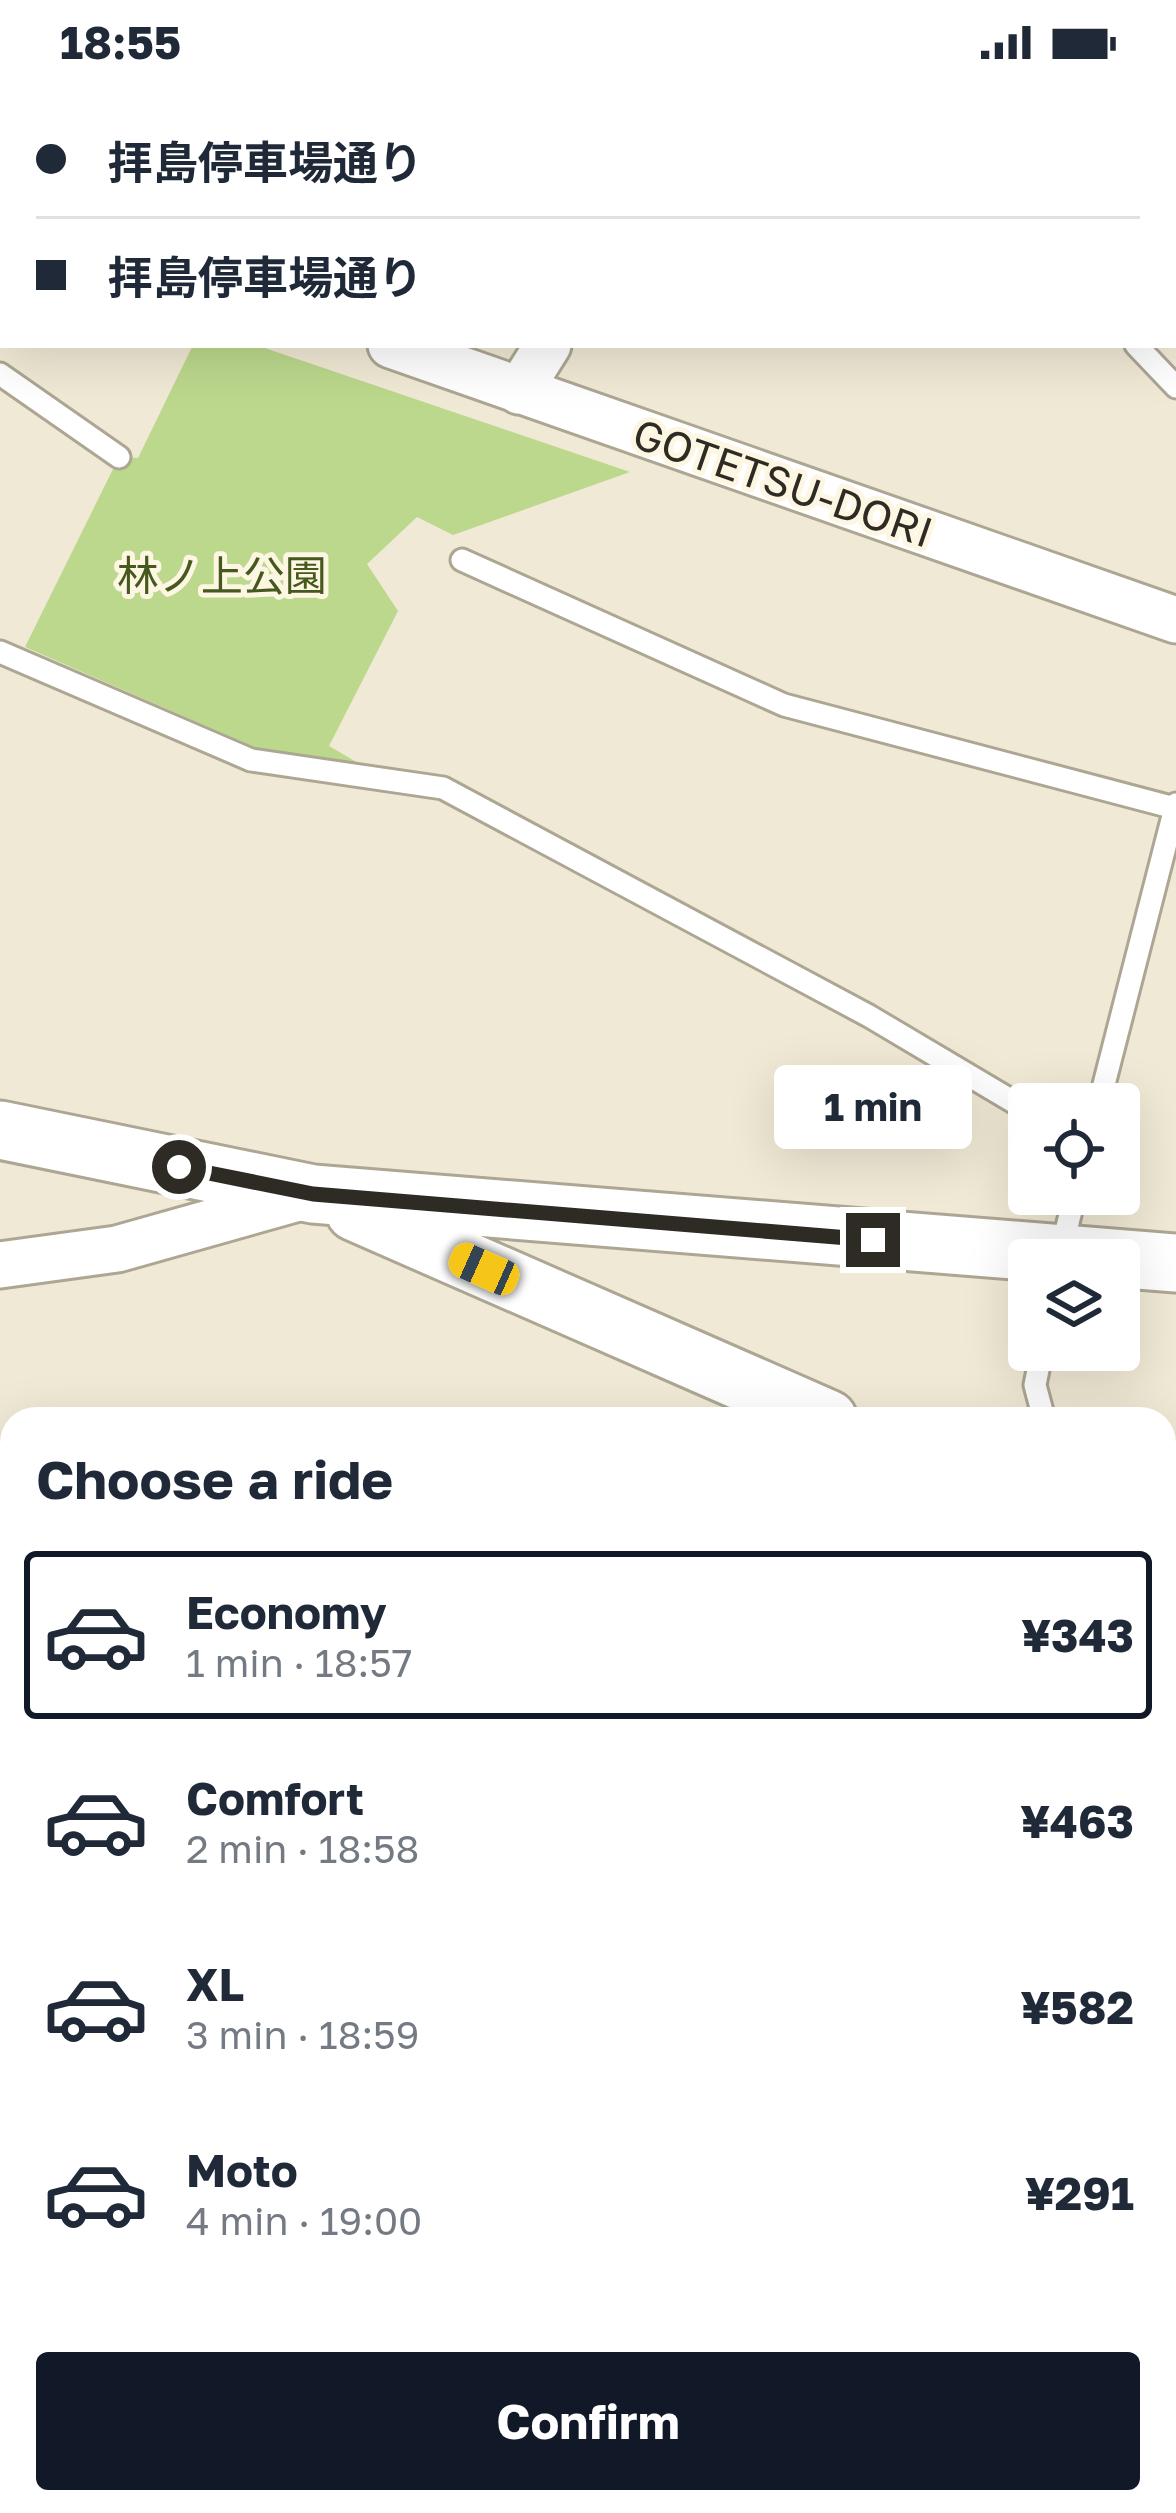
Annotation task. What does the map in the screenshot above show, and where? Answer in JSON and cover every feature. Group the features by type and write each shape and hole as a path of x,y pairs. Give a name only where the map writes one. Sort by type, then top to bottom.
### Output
{"street":[{"name":"GOTETSU-DORI","path":"399,348 1176,620"},
{"path":"519,391 546,348"},
{"path":"0,1130 313,1194 1008,1253"},
{"path":"0,1264 117,1250 313,1194 801,1407"},
{"path":"1140,1261 1176,1263"}],"lane":[{"path":"1146,348 1176,387"},
{"path":"0,374 119,457"},
{"path":"462,560 784,705 1176,806 1104,1083"},
{"path":"0,652 251,760 443,788 869,1016 1008,1099"},
{"path":"1038,1371 1035,1385 1041,1407"}],"green space":[{"name":"林ノ上公園","path":"192,348 265,348 630,472 453,535 417,517 367,564 398,611 329,746 365,767 256,748 25,647 119,457 138,458"}],"route":[{"path":"179,1167 313,1194 873,1240"}]}
